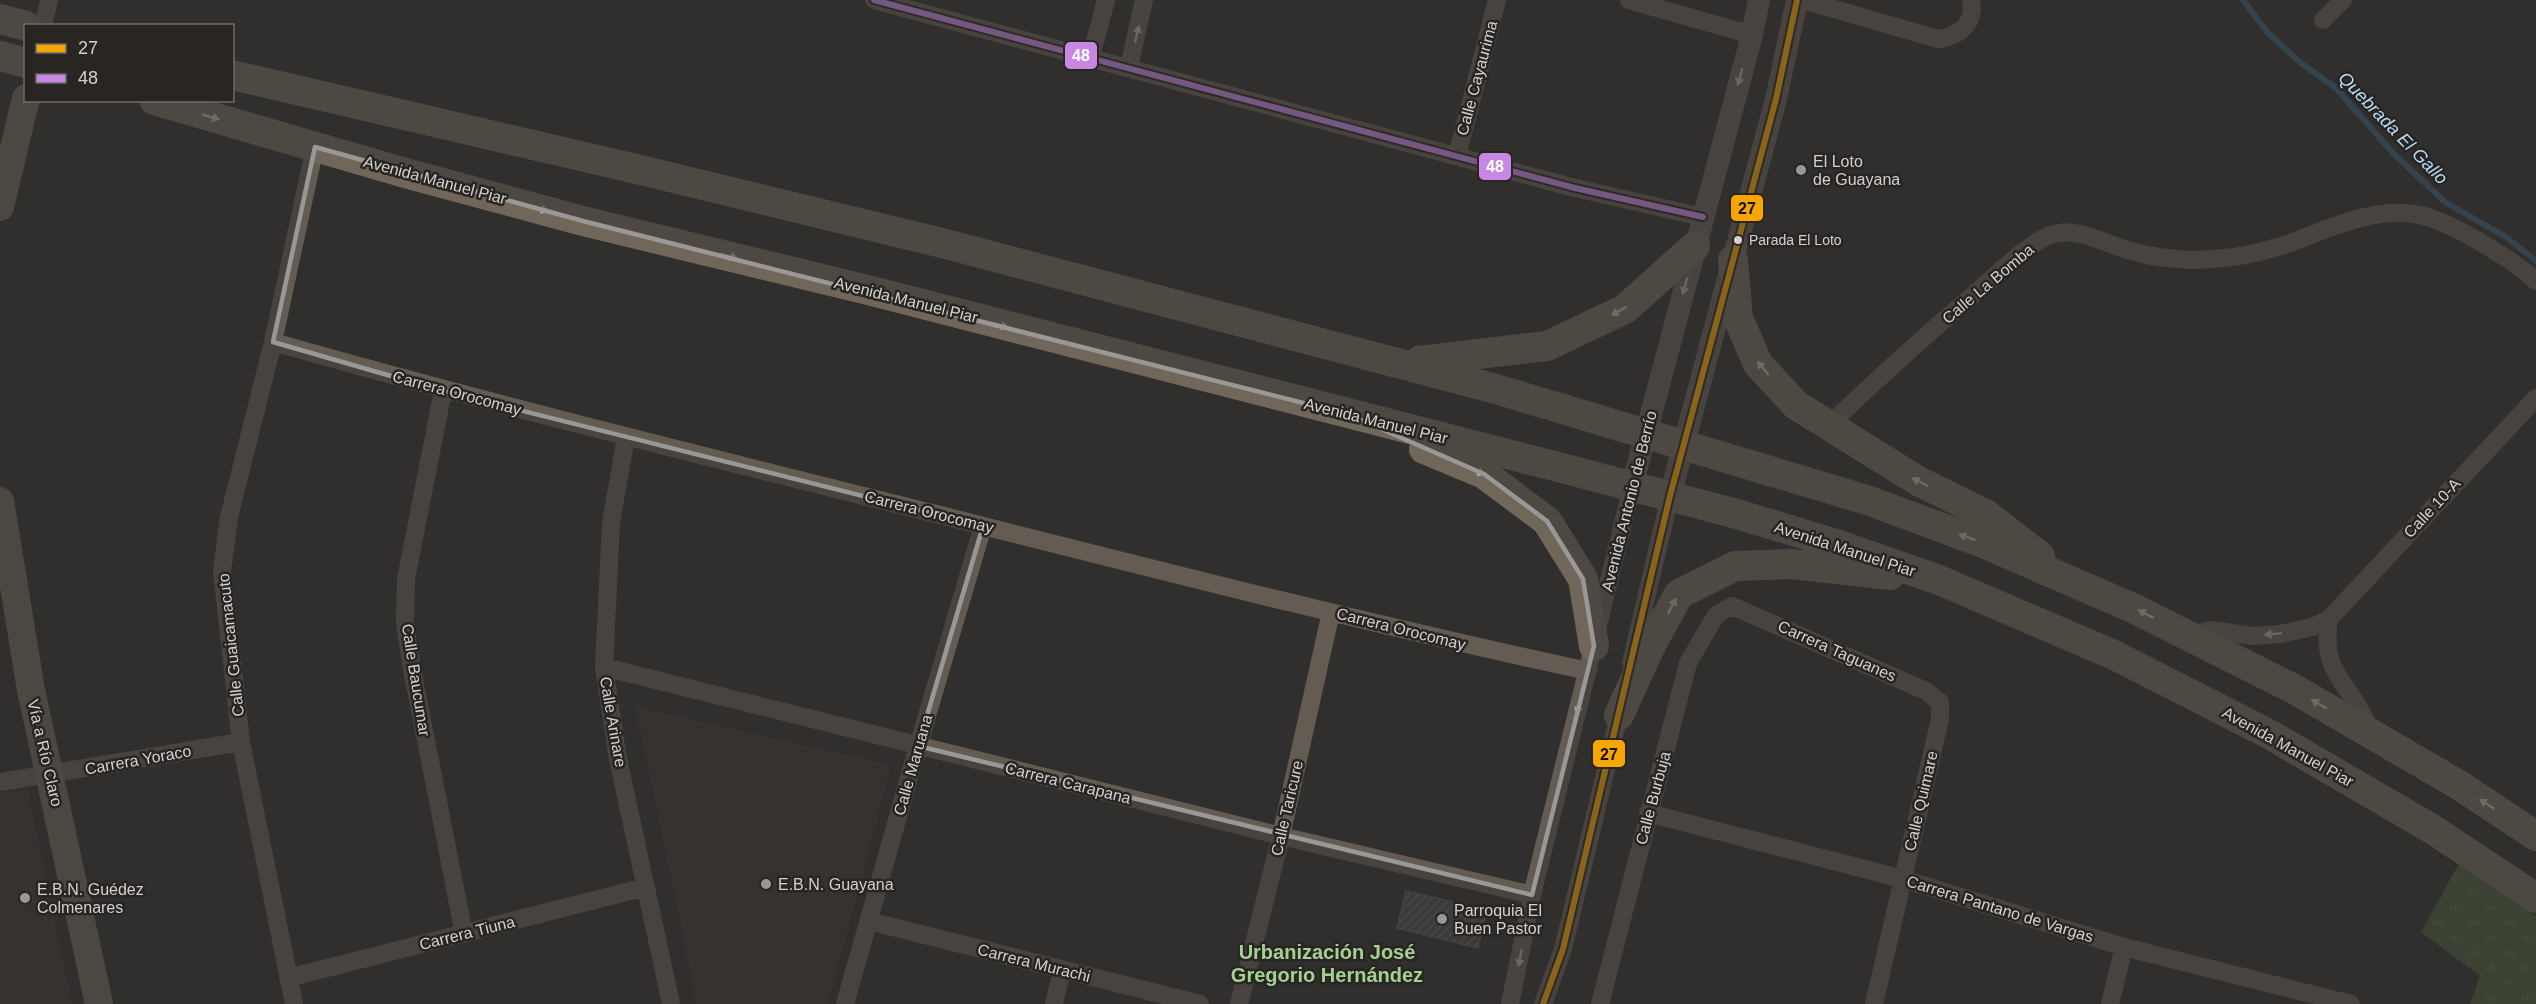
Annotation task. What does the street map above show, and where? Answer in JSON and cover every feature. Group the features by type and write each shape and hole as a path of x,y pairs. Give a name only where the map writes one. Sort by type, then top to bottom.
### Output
{"highway":[{"path":"0,19 24,25"},
{"path":"0,56 24,62"},
{"path":"234,75 942,243 1496,389 1867,500 1983,543 2135,609 2294,689 2459,785 2536,836"},
{"name":"Avenida Manuel Piar","path":"161,102 583,221 872,291 1632,486 1833,543 1939,580 2114,655 2269,734 2432,829 2536,898"},
{"path":"1396,362 1424,361 1547,346 1624,309 1695,246"},
{"path":"1733,260 1738,318 1758,364 1796,405 1918,481 1987,515 2036,551 2053,573"},
{"path":"1347,414 1387,434 1484,474 1547,521 1583,579 1590,658"},
{"path":"1619,715 1650,647 1679,594 1735,566 1792,564 1939,580"}],"main road":[{"path":"0,207 25,102"},
{"name":"Vía a Río Claro","path":"0,501 31,690 99,1004"}],"street":[{"path":"43,24 49,0"},
{"path":"873,0 1091,56 1575,188 1703,217"},
{"path":"1091,56 1106,0"},
{"path":"1129,67 1144,0"},
{"name":"Calle Cayaurima","path":"1457,156 1497,0"},
{"path":"1629,0 1752,35"},
{"name":"Avenida Antonio de Berrío","path":"1510,1004 1532,896 1632,486 1752,35 1759,0"},
{"path":"1543,1004 1563,949 1670,496 1776,99 1797,0"},
{"path":"1803,0 1938,39 1955,35 1966,26 1972,12 1971,0"},
{"path":"2323,20 2343,0"},
{"name":"Calle Guaicamacuto","path":"294,1004 241,742 222,571 228,518 273,342 315,147"},
{"name":"Calle La Bomba","path":"1828,426 1890,367 2014,260 2046,237 2056,234 2077,233 2160,258 2216,259 2237,257 2278,247 2370,216 2399,212 2426,216 2467,235 2526,272 2536,281"},
{"name":"Carrera Orocomay","path":"273,342 443,391 1445,640 1590,658"},
{"name":"Calle Baucumar","path":"443,391 406,579 405,624 464,934"},
{"name":"Calle 10-A","path":"2188,636 2212,630 2252,636 2280,634 2312,627 2329,619 2536,398"},
{"name":"Calle Arinare","path":"626,437 611,523 604,668 618,759 671,1004"},
{"name":"Calle Maruana","path":"845,1004 983,526"},
{"name":"Carrera Taguanes","path":"1732,606 1926,690 1940,702"},
{"name":"Calle Burbuja","path":"1600,1004 1688,663 1716,615 1732,606"},
{"name":"Calle Taricure","path":"1239,1004 1281,836 1331,612"},
{"path":"2329,619 2326,636 2328,654 2337,678 2365,713 2370,734"},
{"name":"Carrera Carapana","path":"604,668 1532,896"},
{"name":"Calle Quimare","path":"1874,1004 1940,719 1940,702"},
{"name":"Carrera Yoraco","path":"0,782 241,742"},
{"name":"Carrera Pantano de Vargas","path":"1648,813 1903,879 2124,947 2351,1004"},
{"name":"Carrera Tiuna","path":"288,978 646,887"},
{"name":"Carrera Murachi","path":"869,921 1200,1004"},
{"path":"2110,1004 2124,947"},
{"path":"1054,1004 1062,970"}],"highlighted area":[{"path":"315,147 583,221 1347,414 1484,474 1547,521 1583,579 1594,646 1532,895 918,746 983,526 443,391 273,342"}],"shaded area":[{"name":"E.B.N. Guayana","path":"636,707 891,765 828,1004 697,1004"},
{"name":"E.B.N. Guédez Colmenares","path":"27,788 72,1004 0,1004 0,793"}],"green space":[{"path":"2461,860 2536,916 2536,1004 2470,1004 2480,976 2421,932"}],"building":[{"name":"Parroquia El Buen Pastor","path":"1406,891 1487,910 1478,948 1397,928"}],"waterway":[{"name":"Quebrada El Gallo","path":"2243,0 2268,33 2302,64 2336,88 2393,153 2445,202 2506,237 2536,261"}],"transit line":[{"name":"48","path":"874,0 1575,188 1703,217"},
{"name":"27","path":"1543,1004 1563,949 1670,496 1776,99 1797,0"}],"place":[{"name":"El Loto de Guayana","path":"1801,170"},
{"name":"Parada El Loto","path":"1738,240"},
{"name":"E.B.N. Guayana","path":"766,884"},
{"name":"E.B.N. Guédez Colmenares","path":"25,898"},
{"name":"Parroquia El Buen Pastor","path":"1442,919"}],"district":[{"name":"Urbanización José Gregorio Hernández","path":"1327,964"}]}
